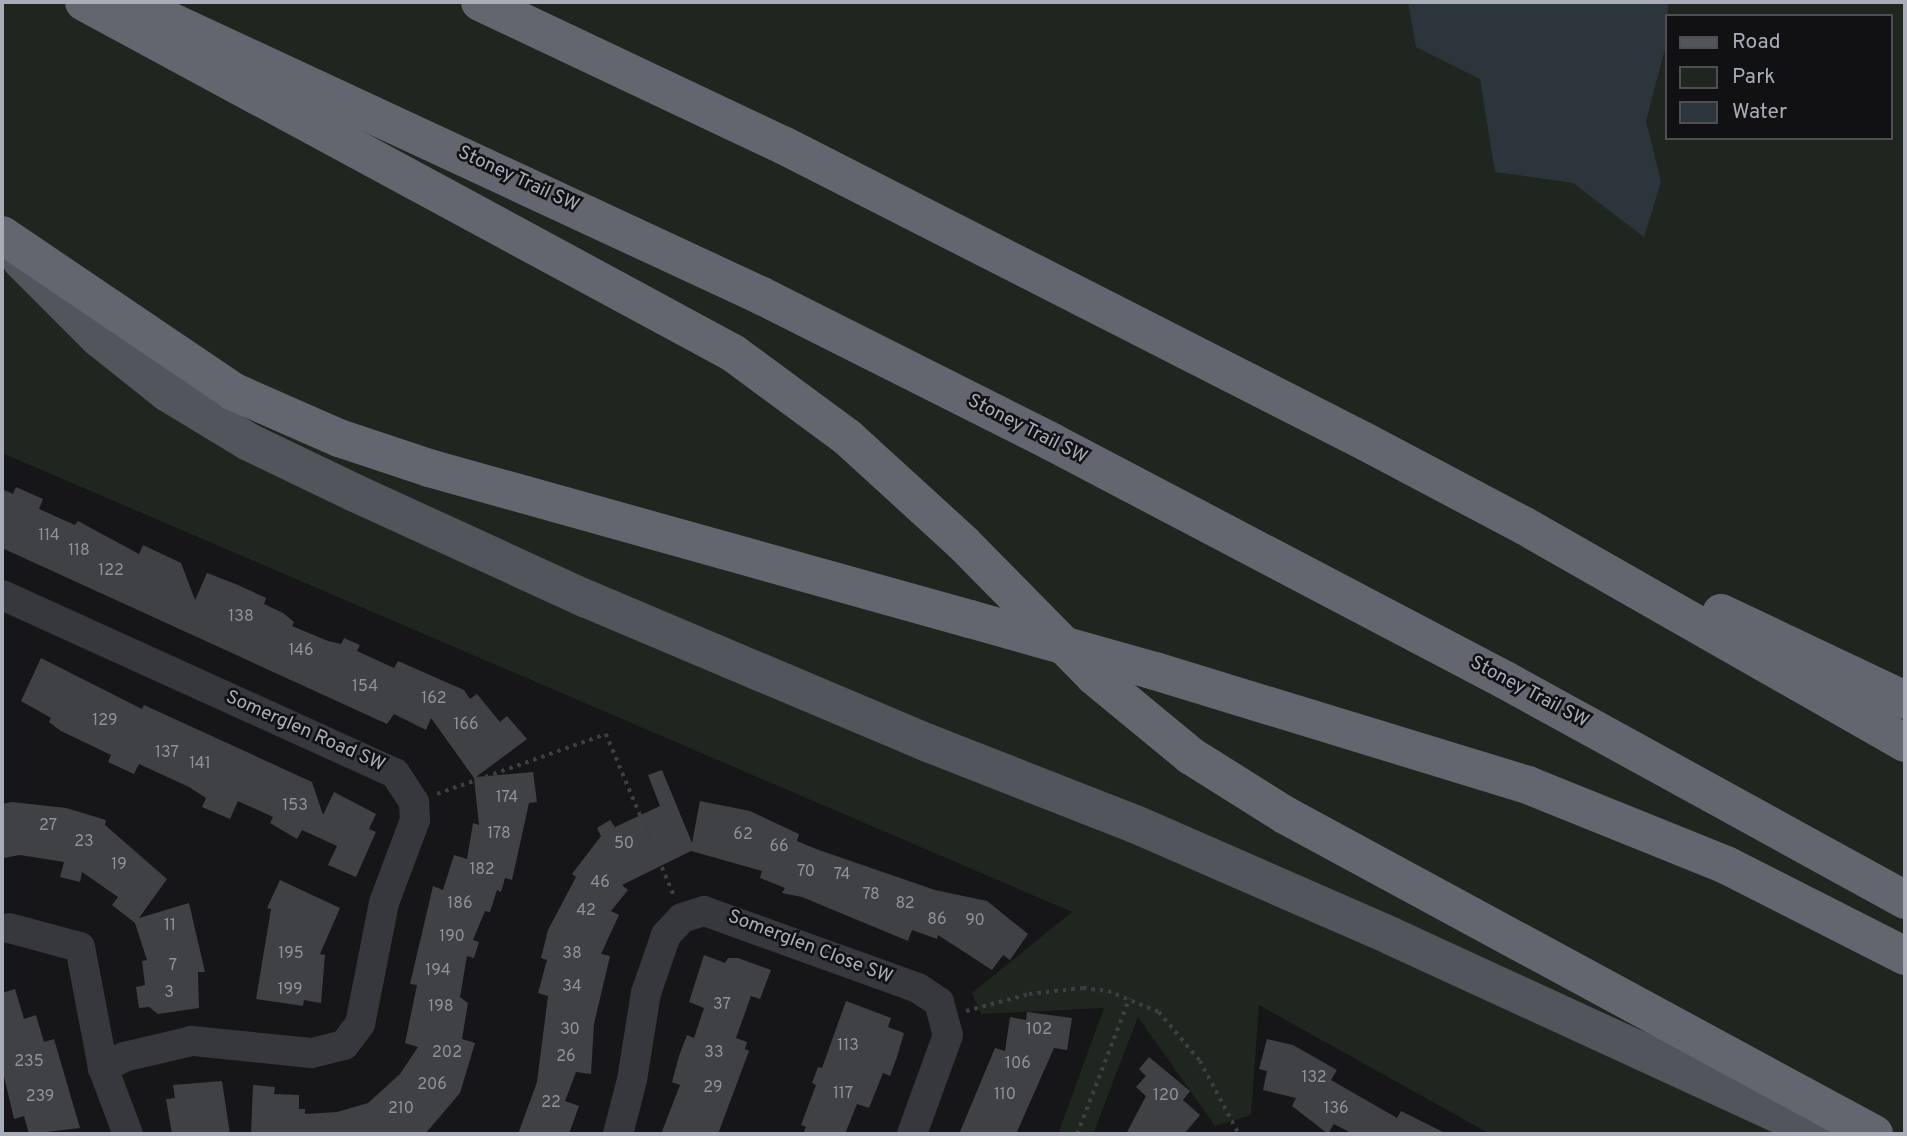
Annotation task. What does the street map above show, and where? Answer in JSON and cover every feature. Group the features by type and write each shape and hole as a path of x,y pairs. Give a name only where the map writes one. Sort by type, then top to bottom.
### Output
{"highway":[{"path":"85,2 733,353 847,438 964,544 1094,676 1191,756 1285,815 1874,1134"},
{"name":"Stoney Trail SW","path":"128,2 539,190 1016,424 1348,595 1905,900"},
{"path":"480,2 795,151 1523,525 1905,743"},
{"path":"2,235 232,391 339,438 429,468 1155,671 1540,790 1726,865 1905,956"},
{"path":"1523,525 1781,640 1905,700"}],"main road":[{"path":"2,241 100,339 168,393 284,459 587,599 928,743 1135,824 1391,936 1822,1134"}],"street":[{"name":"Somerglen Road SW","path":"2,595 395,773 414,802"},
{"path":"103,1068 124,1056 192,1041 311,1052 344,1045 360,1024 384,903 415,820 414,802"},
{"name":"Somerglen Close SW","path":"682,918 716,912 918,988 939,1002 945,1013"},
{"path":"618,1134 632,1080 646,993 666,935 682,918"},
{"path":"9,928 80,947 103,1068 128,1134"},
{"path":"912,1134 945,1046 945,1013"}],"path":[{"path":"414,802 606,734 682,918"},
{"path":"945,1013 984,1009 1060,989 1108,991 1129,999 1159,1012 1172,1024 1200,1061 1239,1134"},
{"path":"1077,1134 1129,999"}],"green space":[{"path":"2,2 1905,2 1905,1134 1490,1134 1259,1005 1251,1115 1215,1126 1138,1017 1093,1134 1058,1134 1104,1008 981,1014 972,993 1072,912 2,453"}],"water":[{"path":"1408,2 1668,2 1666,45 1646,121 1661,182 1644,237 1573,183 1495,172 1480,79 1416,47"}],"building":[{"path":"16,487 43,499 39,509 75,525 78,521 139,554 143,545 181,563 195,600 207,573 238,585 266,598 264,604 283,613 294,622 292,626 341,644 344,638 360,645 357,651 394,668 398,661 464,690 470,699 477,694 500,722 507,716 527,739 476,777 533,772 537,802 529,803 512,880 505,878 501,892 497,890 490,912 485,911 473,940 479,942 474,958 467,956 460,997 468,1003 462,1039 475,1043 460,1093 425,1134 251,1134 253,1085 275,1087 274,1094 299,1095 299,1109 305,1109 305,1114 337,1112 368,1103 400,1074 418,1047 405,1043 417,985 410,984 433,886 443,890 454,855 467,859 473,823 479,825 474,778 431,718 426,730 394,714 387,724 2,548 2,489 13,494"},
{"path":"41,658 142,709 144,705 312,782 323,815 334,792 376,814 369,829 376,832 356,877 328,865 337,846 302,830 297,839 270,823 273,817 238,801 230,819 202,807 206,798 189,787 139,764 134,774 108,762 111,755 61,731 49,722 51,718 21,701"},
{"path":"662,770 692,843 700,801 750,811 799,834 797,841 816,849 935,890 987,901 1028,934 1010,960 1003,955 992,970 938,935 937,939 912,930 908,941 802,897 782,893 785,888 760,878 762,871 691,851 622,885 628,890 611,911 619,915 601,954 610,956 594,1024 591,1074 576,1072 565,1101 579,1106 569,1134 518,1134 537,1082 548,996 538,993 547,960 541,958 548,930 576,877 572,874 601,836 597,828 610,820 615,827 660,806 648,775"},
{"path":"12,802 66,808 106,820 105,825 167,879 139,918 189,903 205,972 198,972 199,1008 158,1014 149,1007 139,1008 136,987 145,985 142,961 147,960 135,923 112,905 118,897 82,872 80,882 60,877 64,862 20,855 4,858 2,804"},
{"path":"280,880 340,908 320,954 325,955 321,1003 304,1000 303,1006 256,999 271,909 267,908"},
{"path":"704,955 725,963 728,958 738,958 771,970 760,999 751,996 736,1038 747,1042 745,1049 749,1051 718,1134 661,1134 680,1085 672,1082 679,1056 687,1035 694,1038 704,1008 689,1002"},
{"path":"15,989 24,1019 36,1015 44,1042 54,1039 80,1128 29,1134 24,1116 14,1119 2,1068 2,993"},
{"path":"846,1001 891,1018 888,1027 904,1033 897,1057 890,1076 883,1073 869,1108 857,1104 845,1134 803,1134 806,1127 801,1125 816,1085 812,1083 818,1067 822,1068"},
{"path":"1027,1012 1072,1018 1067,1050 1054,1048 1016,1134 959,1134 995,1048 1005,1051 1010,1017 1026,1020"},
{"path":"1267,1039 1293,1045 1337,1070 1331,1080 1397,1118 1401,1111 1447,1134 1353,1134 1334,1124 1328,1134 1292,1106 1296,1098 1263,1090 1267,1071 1259,1069"},
{"path":"1149,1057 1190,1091 1183,1100 1200,1115 1184,1134 1126,1134 1146,1096 1136,1087 1146,1076 1139,1069"},
{"path":"222,1081 230,1134 172,1134 166,1099 175,1098 173,1085"}]}
